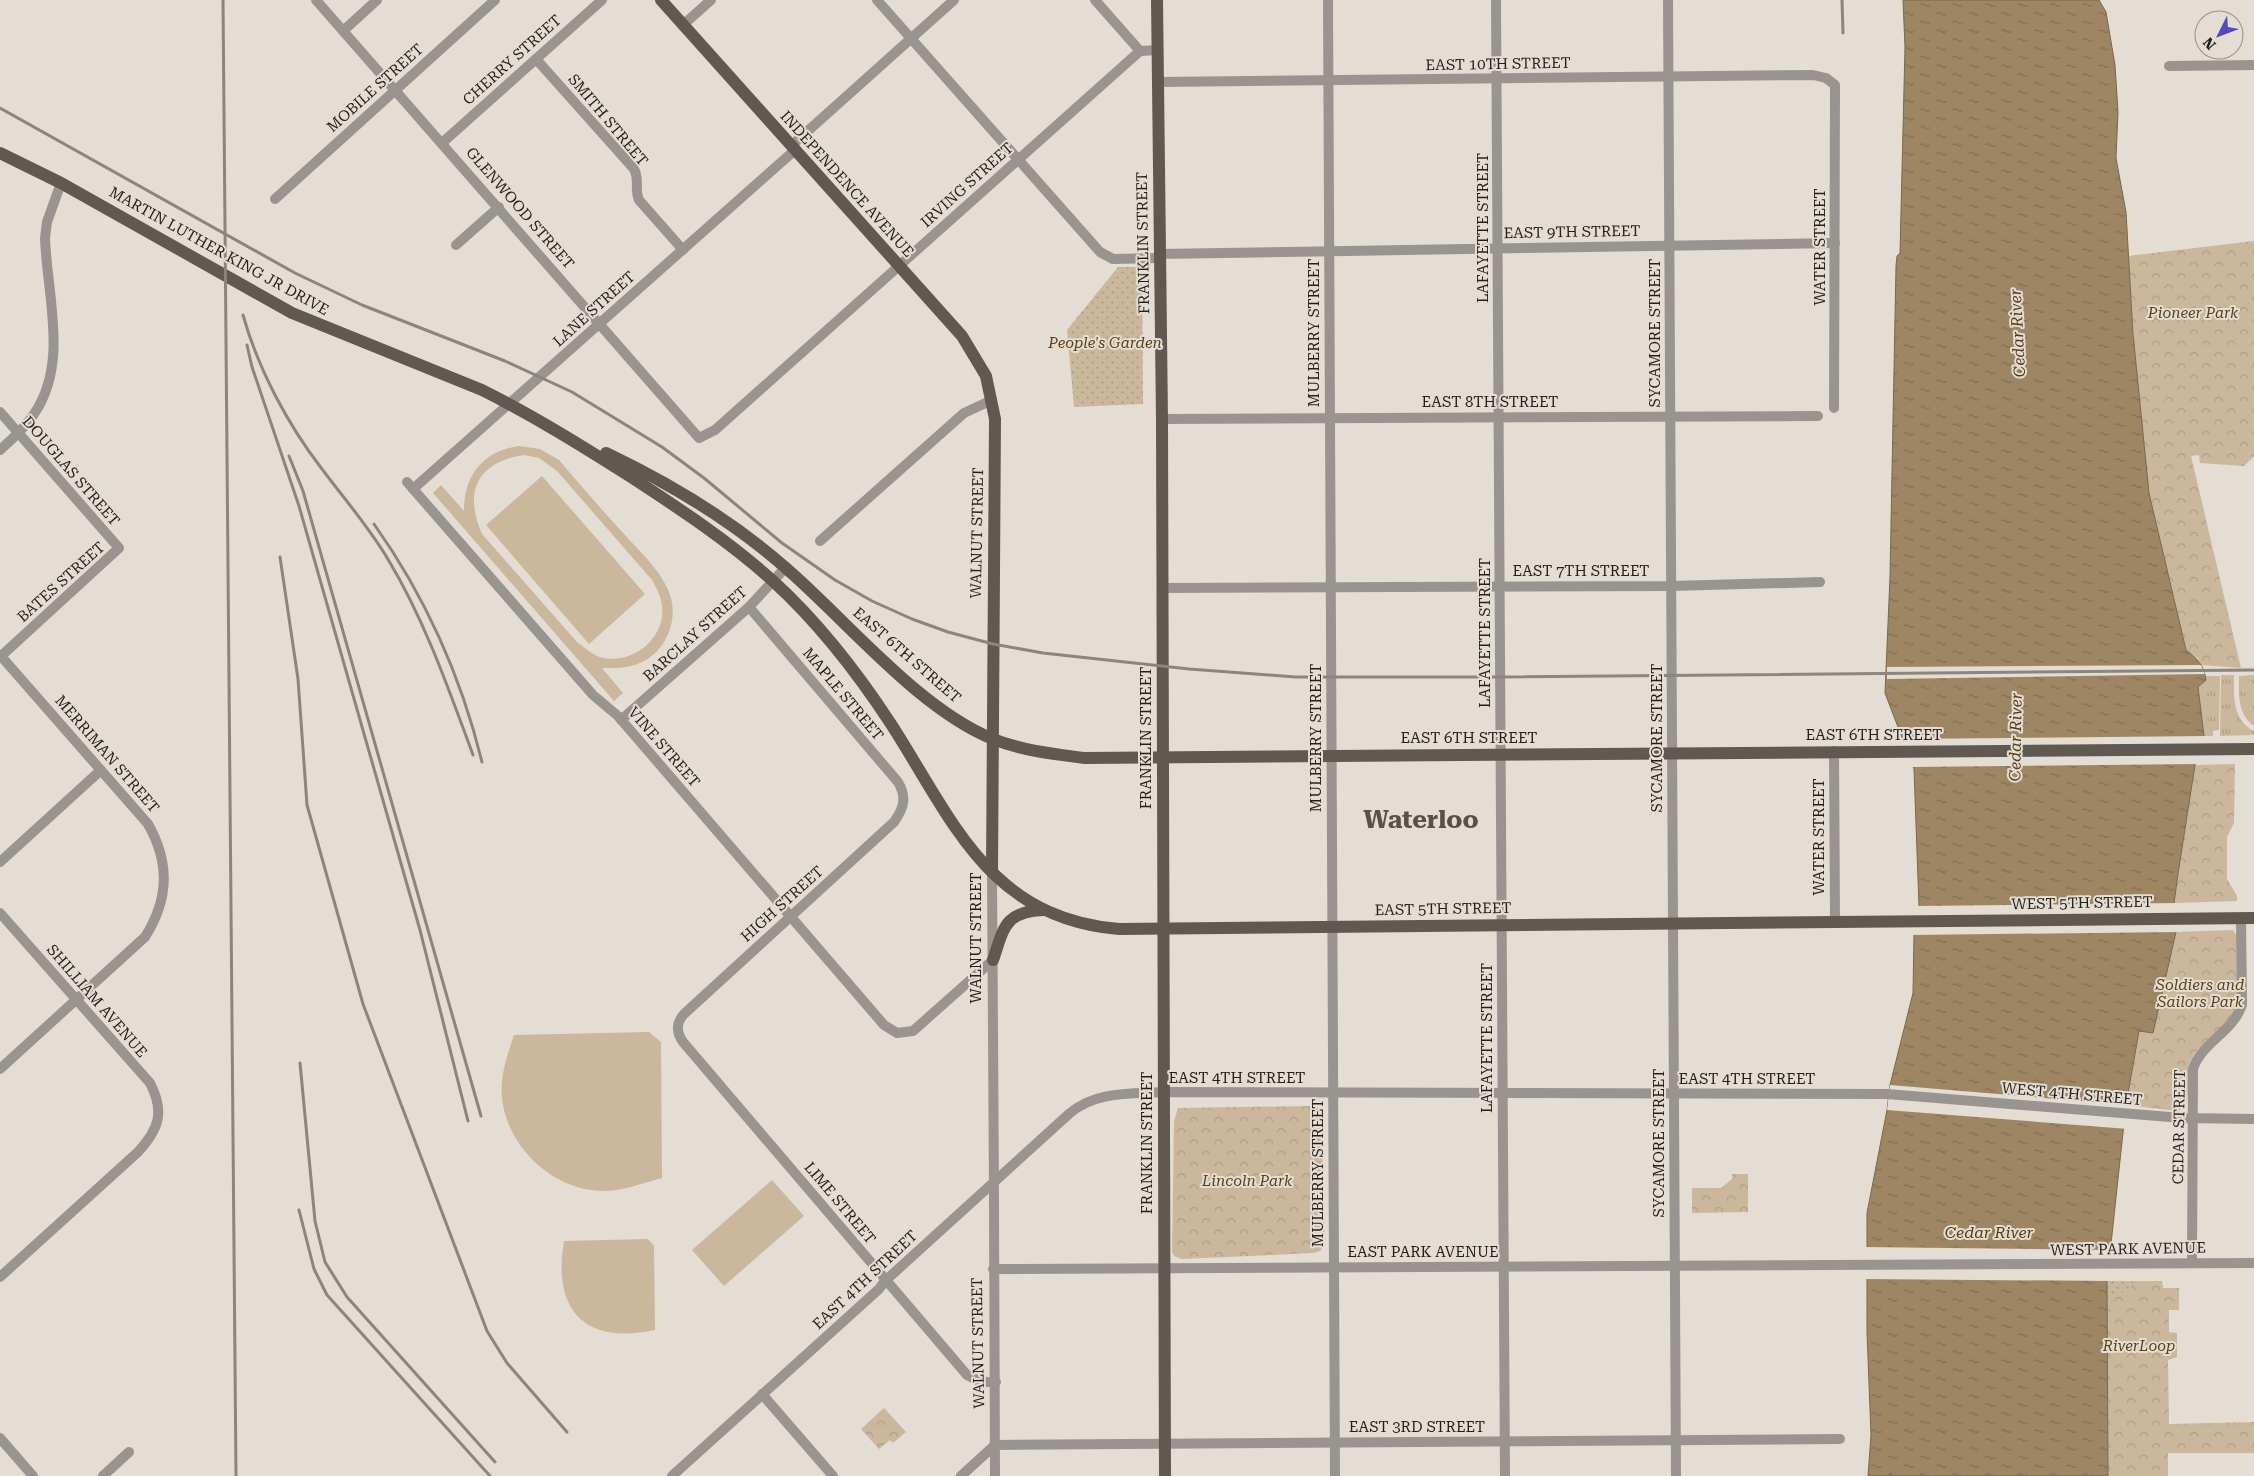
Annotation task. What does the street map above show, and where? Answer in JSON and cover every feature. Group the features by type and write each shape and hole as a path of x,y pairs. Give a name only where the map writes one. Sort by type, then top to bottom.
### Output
{"main road":[{"name":"INDEPENDENCE AVENUE","path":"661,0 898,267 962,336 986,376 992,400"},
{"name":"FRANKLIN STREET","path":"1157,0 1162,419 1165,1476"},
{"name":"MARTIN LUTHER KING JR DRIVE","path":"0,153 61,183 292,312 482,390 537,418 700,523 774,582 823,633 853,670 891,725 952,825 976,856 992,872"},
{"name":"WALNUT STREET","path":"992,400 995,419 992,872"},
{"name":"MARTIN LUTHER KING JR DRIVE","path":"563,433 623,461 702,507 733,526 786,567"},
{"name":"EAST 6TH STREET","path":"786,567 923,695 954,718 992,739 1035,751 1085,758 2254,749"},
{"name":"EAST 5TH STREET","path":"992,872 1023,898 1045,910 1067,919 1101,927 1909,921"},
{"path":"993,960 1002,931 1008,921 1017,914 1045,910"},
{"name":"WEST 5TH STREET","path":"1909,921 2248,918"}],"street":[{"name":"GLENWOOD STREET","path":"316,0 700,438"},
{"path":"343,30 377,0"},
{"name":"MOBILE STREET","path":"274,199 495,0"},
{"name":"CHERRY STREET","path":"442,143 602,0"},
{"path":"683,25 711,0"},
{"name":"EAST 9TH STREET","path":"877,0 1107,257 1113,259 1329,251 1835,242"},
{"name":"LANE STREET","path":"410,485 601,323 683,250 954,0"},
{"path":"1095,0 1140,51 1158,50"},
{"name":"MULBERRY STREET","path":"1328,0 1335,1476"},
{"name":"LAFAYETTE STREET","path":"1496,0 1505,1476"},
{"name":"SYCAMORE STREET","path":"1668,0 1676,1476"},
{"name":"IRVING STREET","path":"700,438 715,430 1140,51"},
{"name":"SMITH STREET","path":"536,59 634,169 638,175 636,194 639,200 683,250"},
{"path":"2169,66 2254,65"},
{"name":"EAST 10TH STREET","path":"1158,82 1813,75 1826,78 1835,85"},
{"name":"WATER STREET","path":"1834,408 1835,85"},
{"path":"0,450 18,433 35,412 42,400 54,359 45,238 47,222 61,183"},
{"path":"456,245 499,207"},
{"path":"820,541 964,413 992,400"},
{"name":"DOUGLAS STREET","path":"0,412 119,548"},
{"name":"EAST 8TH STREET","path":"1162,419 1818,416"},
{"name":"VINE STREET","path":"410,485 593,695 621,720 884,1025 897,1033 913,1030 993,960"},
{"name":"BATES STREET","path":"0,656 119,548"},
{"name":"BARCLAY STREET","path":"621,720 749,607 786,567"},
{"name":"EAST 7TH STREET","path":"1162,588 1671,586 1820,582"},
{"name":"MAPLE STREET","path":"749,607 898,782 902,790 904,804"},
{"name":"MERRIMAN STREET","path":"0,656 148,824 158,842 163,864 164,886 157,919 146,937 0,1069"},
{"name":"WATER STREET","path":"1834,752 1835,921"},
{"path":"0,862 101,770"},
{"name":"HIGH STREET","path":"678,1024 684,1014 894,822 904,804"},
{"name":"WALNUT STREET","path":"992,872 995,1476"},
{"name":"SHILLIAM AVENUE","path":"0,913 150,1084 156,1098 158,1115 151,1137 138,1152 0,1277"},
{"name":"CEDAR STREET","path":"2192,1263 2192,1069 2195,1062 2239,1015 2242,1005 2248,918"},
{"name":"LIME STREET","path":"678,1024 678,1031 683,1042 967,1375 980,1382 996,1382"},
{"name":"EAST 4TH STREET","path":"672,1476 879,1289 885,1280 1084,1102 1104,1096 1163,1092 1887,1094"},
{"name":"WEST 4TH STREET","path":"1887,1094 2146,1116 2193,1119 2254,1119"},
{"name":"WEST PARK AVENUE","path":"1853,1265 2254,1263"},
{"name":"EAST PARK AVENUE","path":"993,1269 1853,1265"},
{"path":"762,1394 833,1476"},
{"path":"0,1438 34,1476"},
{"name":"EAST 3RD STREET","path":"995,1445 1840,1438"},
{"path":"961,1476 995,1445"},
{"path":"103,1476 129,1452"}],"green space":[{"name":"Pioneer Park","path":"2254,241 2254,456 2244,466 2200,463 2199,455 2191,456 2241,668 2201,665 2198,658 2186,650 2149,492 2138,399 2128,256"},
{"name":"People's Garden","path":"1118,267 1142,267 1143,404 1074,407 1067,330"},
{"path":"519,446 540,449 559,460 658,572 668,589 673,616 668,634 662,645 650,658 643,662 628,667 602,668 623,693 614,701 433,493 441,485 464,511 468,486 478,467 495,453","holes":["524,455 539,458 557,471 652,580 657,590 661,599 662,618 652,639 634,654 612,659 600,657 577,642 482,534 476,519 474,504 475,492 485,472 495,464 508,459"]},
{"path":"542,476 645,594 589,644 486,525"},
{"path":"2221,675 2234,675 2238,714 2242,721 2254,731 2254,735 2220,736"},
{"path":"2254,675 2254,726 2244,715 2240,703 2239,676"},
{"path":"2205,676 2220,676 2219,730 2213,731 2213,736 2204,736 2198,687 2206,680"},
{"path":"2235,764 2234,823 2227,837 2227,879 2237,896 2237,901 2174,903 2195,765"},
{"name":"Soldiers and Sailors Park","path":"2233,930 2237,936 2239,991 2237,1006 2228,1021 2192,1058 2188,1072 2188,1095 2183,1107 2178,1111 2126,1105 2139,1031 2153,1033 2176,932"},
{"path":"649,1032 661,1042 662,1178 625,1188 603,1191 585,1189 567,1183 550,1174 523,1149 513,1133 506,1116 502,1098 502,1082 514,1035"},
{"name":"Lincoln Park","path":"1312,1106 1318,1108 1321,1115 1325,1244 1320,1251 1313,1253 1182,1259 1174,1256 1172,1252 1174,1121 1178,1108"},
{"path":"1732,1174 1748,1174 1748,1212 1692,1213 1692,1188 1721,1188 1732,1179"},
{"path":"772,1180 804,1216 724,1286 692,1250"},
{"path":"648,1239 654,1246 655,1330 630,1333 610,1332 592,1327 579,1317 569,1304 563,1287 564,1241"},
{"name":"RiverLoop","path":"2107,1281 2162,1281 2163,1288 2179,1288 2179,1310 2169,1310 2169,1332 2177,1333 2177,1357 2168,1360 2169,1424 2254,1422 2254,1453 2168,1453 2168,1476 2108,1476"},
{"path":"2107,1281 2134,1281 2129,1291 2115,1298 2111,1307 2107,1306"},
{"path":"884,1408 906,1432 893,1443 890,1440 879,1449 861,1429"}],"water":[{"name":"Cedar River","path":"1903,0 2099,0 2106,12 2115,65 2118,112 2116,158 2126,212 2133,334 2149,493 2186,650 2199,662 2204,670 2206,680 2198,687 2204,736 2195,765 2178,874 2174,903 2176,932 2153,1033 2139,1031 2126,1105 2107,1281 2108,1476 1868,1476 1871,1435 1867,1332 1867,1213 1890,1085 1913,993 1914,935 1919,906 1914,769 1885,693 1890,577 1896,266 1897,256 1900,253 1905,47"}],"pier":[{"path":"2201,665 2205,674 1887,679 1887,667"},
{"path":"2207,736 2197,764 1911,767 1901,739"},
{"path":"2177,903 2178,932 1911,935 1916,906"},
{"path":"1890,1085 2129,1105 2128,1129 1887,1110"},
{"path":"1864,1247 2113,1250 2109,1281 1864,1279"}],"railway":[{"path":"223,0 236,1476"},
{"path":"1842,0 1843,33"},
{"path":"0,108 295,273 362,305 505,361 572,392 662,447 704,478 782,543 835,580 872,601 912,619 948,632 993,644 1043,653 1189,669 1295,677 2254,670"},
{"path":"243,315 257,356 275,396 297,434 374,537 402,584 436,656 473,755"},
{"path":"247,345 252,367 299,506 420,930 468,1121"},
{"path":"289,456 303,491 481,1116"},
{"path":"374,524 409,579 439,638 463,699 482,762"},
{"path":"280,557 298,679 307,805 363,1004 487,1331 507,1363 567,1432"},
{"path":"300,1063 315,1221 325,1262 347,1297 495,1462"},
{"path":"299,1210 314,1269 327,1295 490,1476"}],"district":[{"name":"Waterloo","path":"1421,819"}]}
